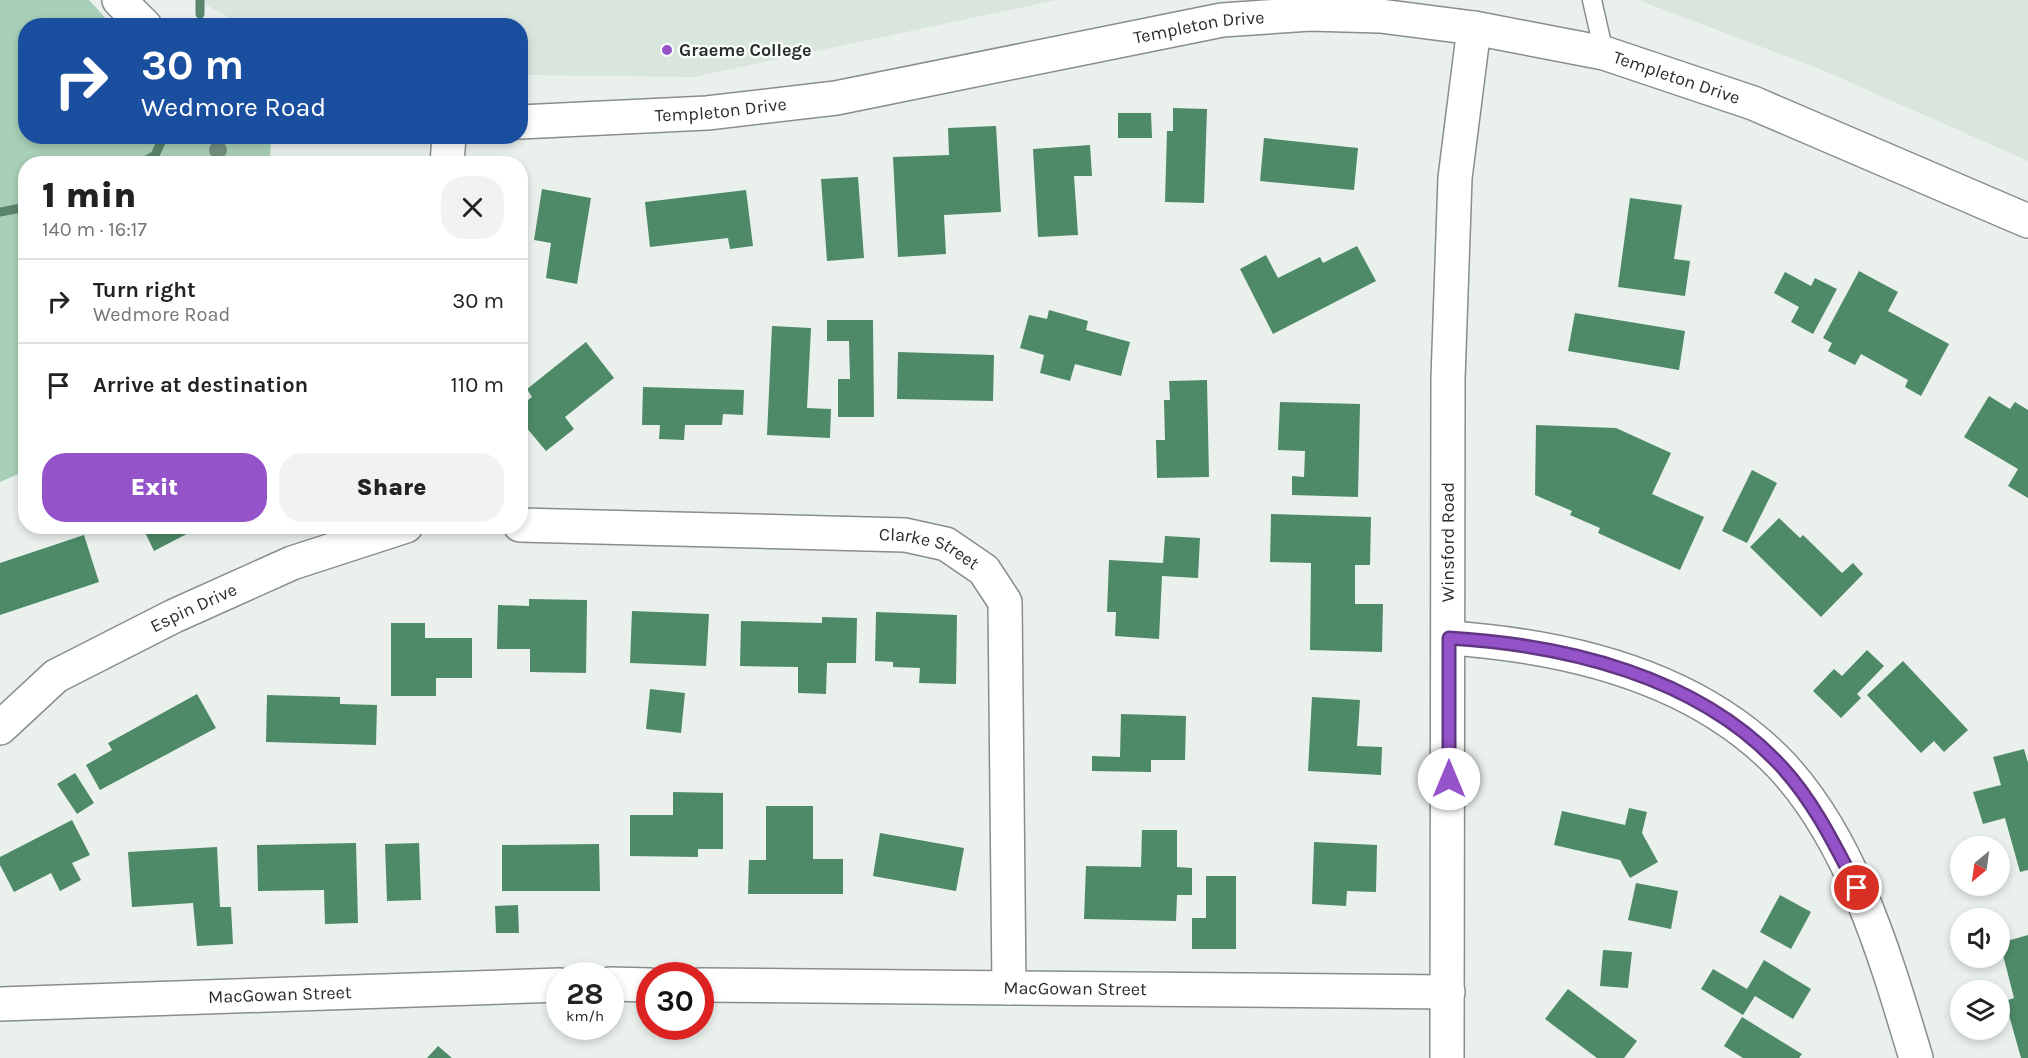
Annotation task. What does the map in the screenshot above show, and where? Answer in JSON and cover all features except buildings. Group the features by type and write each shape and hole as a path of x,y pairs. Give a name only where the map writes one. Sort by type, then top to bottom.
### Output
{"street":[{"path":"119,0 137,18"},
{"name":"Templeton Drive","path":"528,122 706,113 836,98 1222,20 1310,14 1380,15 1474,27 1604,53 1753,104 2028,221"},
{"name":"Winsford Road","path":"1447,1058 1448,380 1454,211 1463,102 1474,27"},
{"name":"Clarke Street","path":"528,525 906,535 946,544 984,570 1005,602 1009,988"},
{"name":"Espin Drive","path":"0,728 56,676 174,616 292,562 381,534"},
{"path":"1449,638 1504,641 1612,666 1672,688 1714,710 1780,765 1812,806 1857,888 1884,952 1916,1058"},
{"name":"MacGowan Street","path":"0,1004 546,985"},
{"name":"MacGowan Street","path":"714,985 1448,992"}],"lane":[{"path":"1592,0 1604,53"}],"shaded area":[{"name":"Graeme College","path":"198,0 1057,0 693,77 528,75 528,18 229,18"},
{"path":"1638,0 2028,0 2028,161 1822,70"}],"green space":[{"path":"0,0 89,0 106,18 18,18 18,144 271,144 270,156 18,156 18,474 0,482"}],"waterway":[{"path":"200,0 200,14"},
{"path":"153,156 160,144"},
{"path":"0,212 18,209"}],"place":[{"name":"Graeme College","path":"667,50"}],"route":[{"path":"1449,779 1449,638 1504,641 1612,666 1672,688 1714,710 1747,735 1780,765 1812,806 1857,888"}]}
